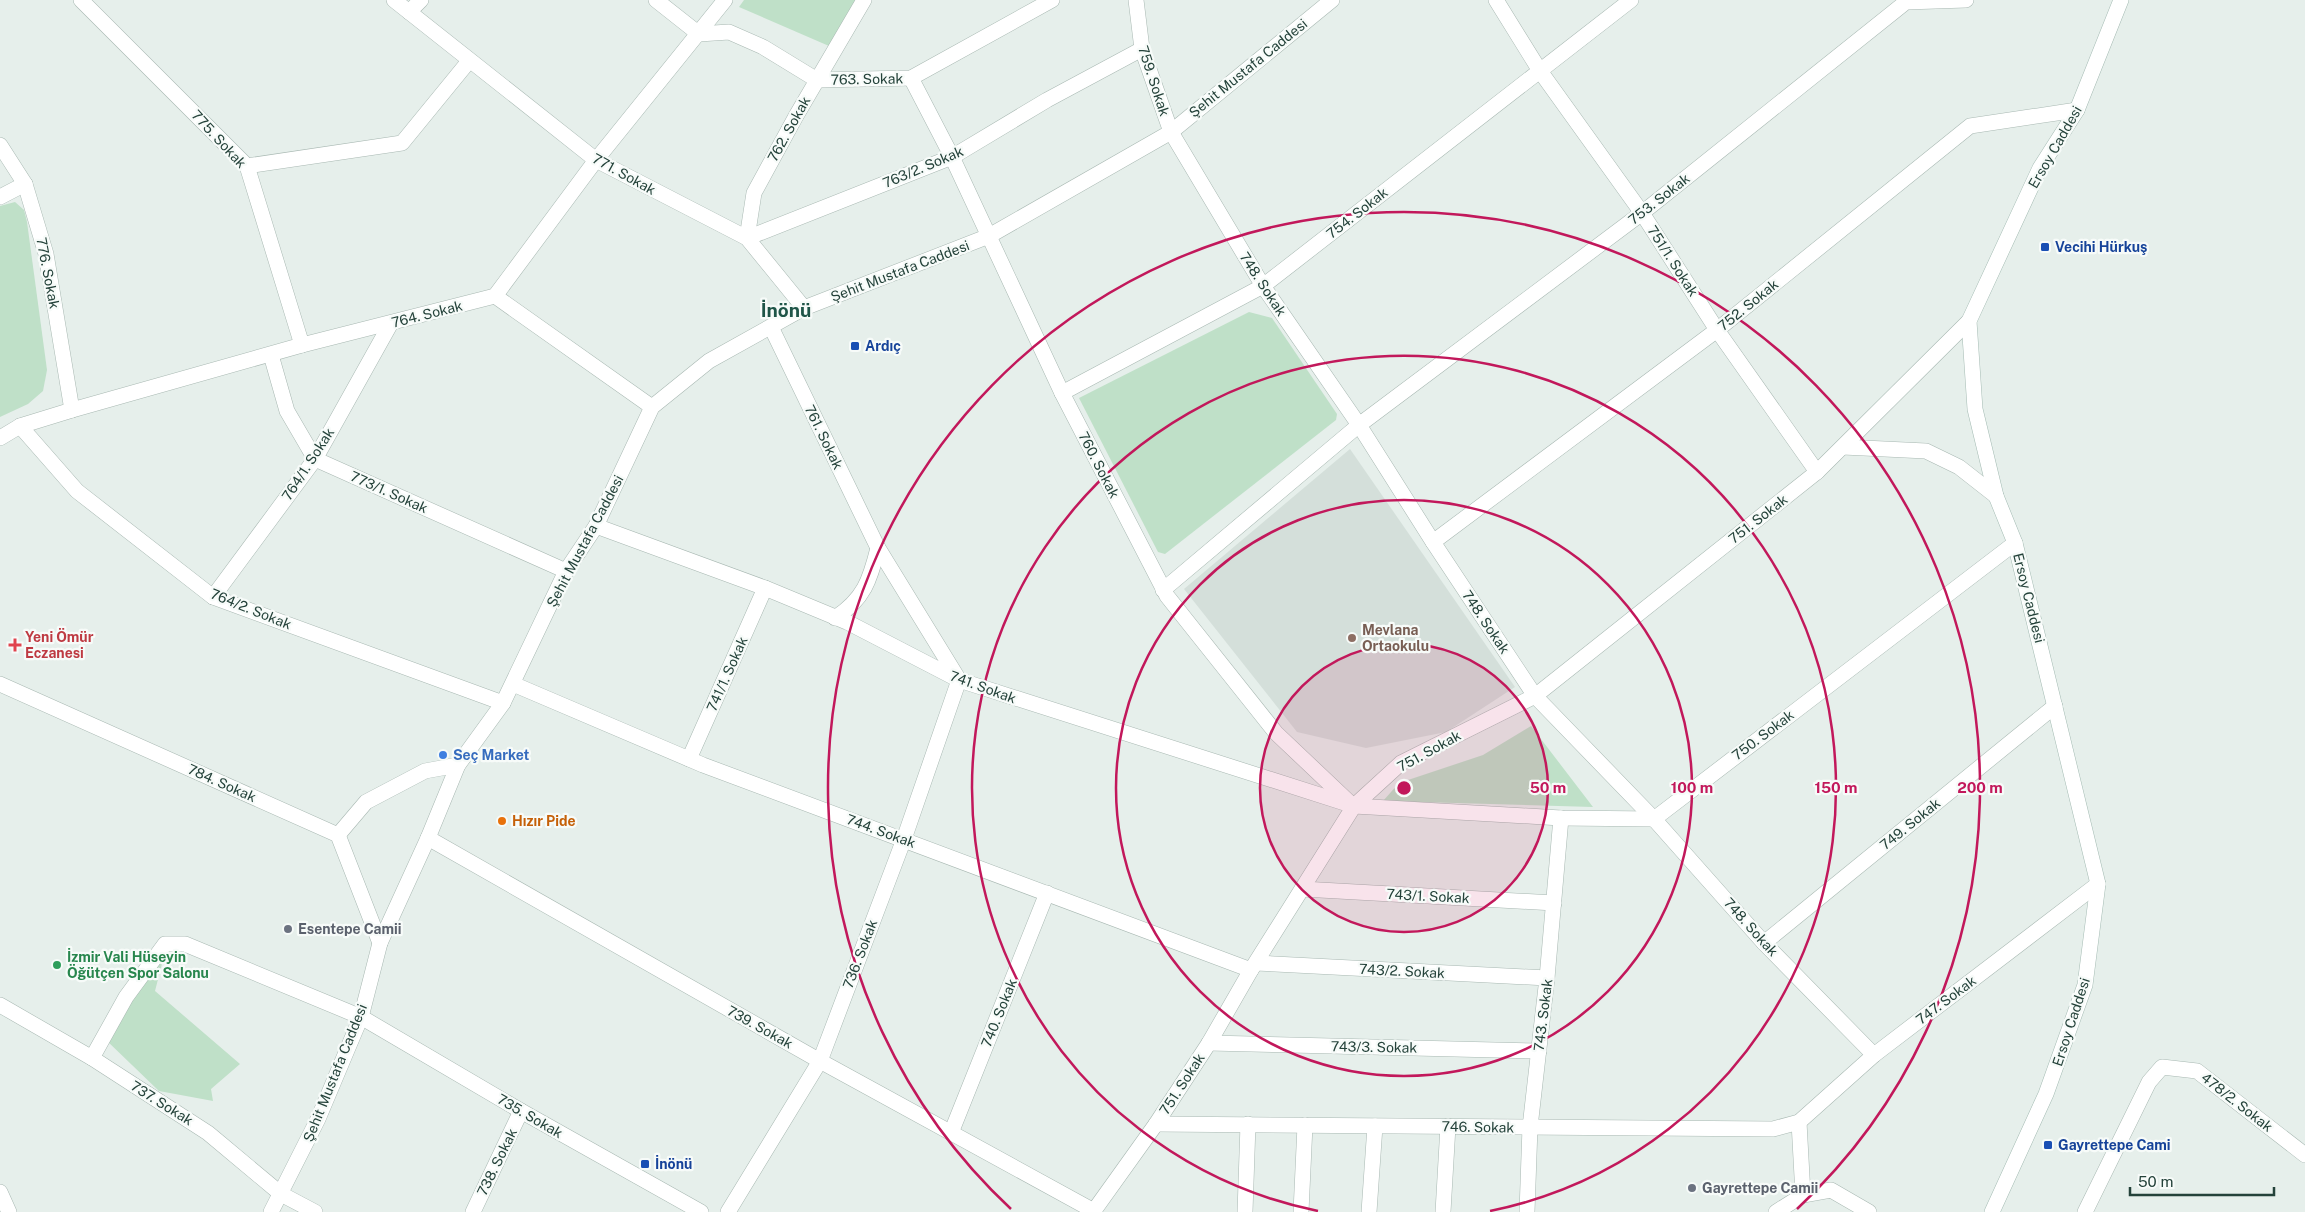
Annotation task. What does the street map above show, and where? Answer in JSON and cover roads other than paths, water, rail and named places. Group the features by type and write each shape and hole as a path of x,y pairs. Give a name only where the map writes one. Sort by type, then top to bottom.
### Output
{"street":[{"name":"775. Sokak","path":"81,0 247,166 302,345"},
{"name":"771. Sokak","path":"394,0 596,160 747,238 804,308"},
{"path":"409,12 421,0"},
{"path":"656,0 699,34"},
{"path":"652,407 495,296 596,160 725,0"},
{"name":"762. Sokak","path":"747,238 754,193 864,0"},
{"name":"763. Sokak","path":"699,34 729,32 763,47 817,80 911,78 1052,0"},
{"name":"759. Sokak","path":"1136,0 1142,49 1170,132"},
{"name":"Şehit Mustafa Caddesi","path":"271,1212 318,1119 361,1017 380,943 428,838 458,765 503,702 513,684 566,571 596,526 652,407 709,361 804,308 989,236 1170,132 1332,0"},
{"name":"751/1. Sokak","path":"1496,0 1540,71 1642,213 1717,330 1817,472"},
{"name":"754. Sokak","path":"1062,394 1263,286 1632,0"},
{"name":"753. Sokak","path":"1163,590 1359,425 1642,213 1906,2 1966,0"},
{"name":"Ersoy Caddesi","path":"1992,1212 2046,1094 2085,985 2098,884 2016,543 1996,496 1975,409 1969,322 2040,168 2077,110 2121,0"},
{"name":"763/2. Sokak","path":"747,238 952,157 1047,100 1142,49"},
{"path":"247,166 402,143 469,61"},
{"name":"760. Sokak","path":"911,78 952,157 1062,394 1163,590 1276,733 1354,806"},
{"name":"752. Sokak","path":"1433,542 1717,330 1970,126 2077,110"},
{"name":"748. Sokak","path":"1170,132 1263,286 1359,425 1433,542 1535,696 1654,819 1764,943 1874,1055"},
{"name":"776. Sokak","path":"0,145 25,184 46,254 72,410"},
{"path":"0,197 25,184"},
{"name":"764. Sokak","path":"0,438 20,426 72,410 302,345 495,296"},
{"name":"751. Sokak","path":"1094,1212 1156,1124 1209,1042 1354,806 1401,763 1535,696 1817,472 1969,322"},
{"name":"764/1. Sokak","path":"213,597 315,458 391,323"},
{"name":"761. Sokak","path":"771,327 878,548 960,680"},
{"path":"271,355 287,411 315,458"},
{"name":"764/2. Sokak","path":"20,426 77,491 213,597 503,702"},
{"path":"1843,447 1926,451 1959,466 1996,496"},
{"name":"773/1. Sokak","path":"315,458 566,571"},
{"name":"741. Sokak","path":"596,526 766,588 847,622 960,680 1354,806"},
{"name":"750. Sokak","path":"1654,819 2016,543"},
{"path":"835,618 847,610 869,582 878,548"},
{"name":"741/1. Sokak","path":"689,759 766,588"},
{"name":"736. Sokak","path":"728,1212 820,1061 904,839 960,680"},
{"name":"784. Sokak","path":"0,684 338,835"},
{"name":"744. Sokak","path":"513,684 689,759 1047,893 1254,967"},
{"name":"749. Sokak","path":"1764,943 2056,706"},
{"path":"380,943 361,889 338,835 366,802 425,771 458,765"},
{"path":"1354,806 1561,818 1654,819"},
{"name":"743. Sokak","path":"1527,1212 1530,1127 1547,978 1561,818"},
{"name":"739. Sokak","path":"428,838 820,1061 1094,1212"},
{"name":"747. Sokak","path":"1799,1122 1874,1055 2098,884"},
{"name":"743/1. Sokak","path":"1302,889 1554,903"},
{"name":"740. Sokak","path":"951,1133 1047,893"},
{"name":"735. Sokak","path":"92,1058 126,997 165,944 190,946 361,1017 521,1111 701,1212"},
{"name":"743/2. Sokak","path":"1254,967 1547,978"},
{"name":"737. Sokak","path":"0,1005 92,1058 208,1133 281,1194 315,1212"},
{"name":"743/3. Sokak","path":"1209,1042 1539,1051"},
{"name":"478/2. Sokak","path":"2085,1212 2149,1082 2162,1067 2197,1071 2305,1155"},
{"name":"738. Sokak","path":"472,1212 521,1111"},
{"path":"1799,1122 1803,1195"},
{"name":"746. Sokak","path":"1156,1124 1741,1130 1772,1129 1799,1122"},
{"path":"1245,1212 1248,1124"},
{"path":"1301,1212 1305,1125"},
{"path":"1369,1212 1375,1126"},
{"path":"1443,1212 1448,1126"},
{"path":"1776,1212 1803,1195 1831,1190 1870,1212"},
{"path":"0,1192 9,1212"}],"place":[{"name":"Vecihi Hürkuş","path":"2045,247"},
{"name":"Ardıç","path":"855,346"},
{"name":"Mevlana Ortaokulu","path":"1352,638"},
{"name":"Yeni Ömür Eczanesi","path":"15,645"},
{"name":"Seç Market","path":"443,755"},
{"name":"Hızır Pide","path":"502,821"},
{"name":"Esentepe Camii","path":"288,929"},
{"name":"İzmir Vali Hüseyin Öğütçen Spor Salonu","path":"57,965"},
{"name":"Gayrettepe Cami","path":"2048,1145"},
{"name":"İnönü","path":"645,1164"},
{"name":"Gayrettepe Camii","path":"1692,1188"}],"district":[{"name":"İnönü","path":"786,310"}]}
